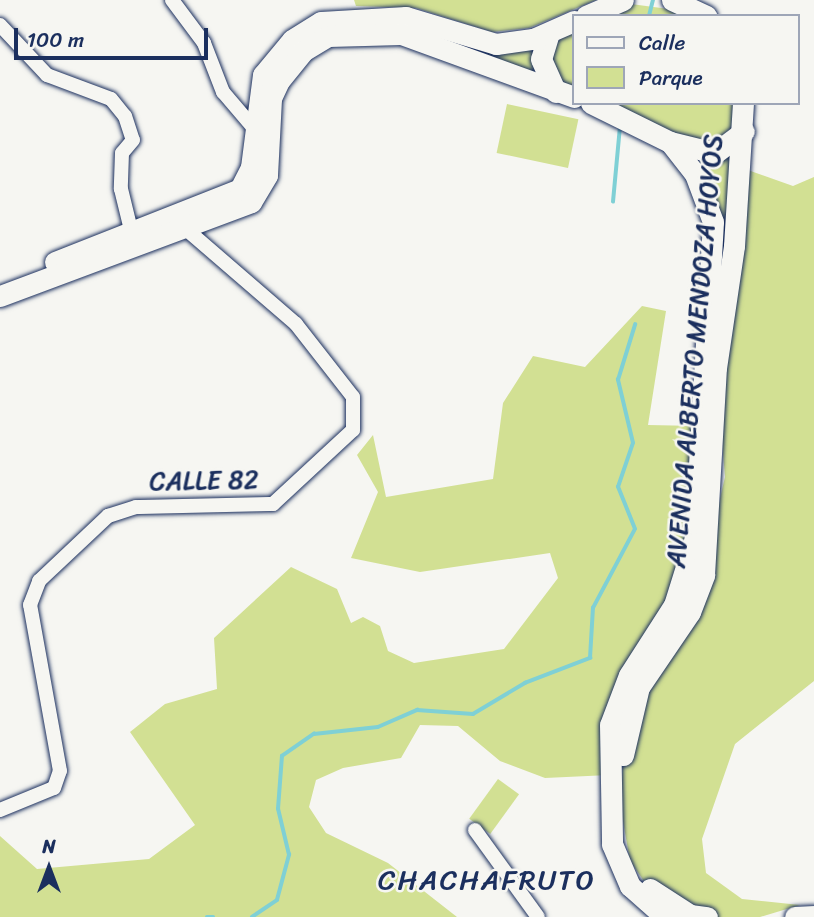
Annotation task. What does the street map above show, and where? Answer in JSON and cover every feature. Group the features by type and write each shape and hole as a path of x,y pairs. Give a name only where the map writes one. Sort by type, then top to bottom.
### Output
{"main road":[{"path":"591,14 623,0"},
{"path":"0,283 132,234 240,189 251,167 256,96 275,57 321,22 406,17 496,44 549,33 572,22"},
{"path":"549,33 541,59 565,94"},
{"path":"0,296 239,211 262,189 279,81 303,51 328,36 401,34 565,94"},
{"name":"AVENIDA ALBERTO MENDOZA HOYOS","path":"595,105 670,142 695,174 713,222 695,538 674,605 617,700 610,725 608,811 619,868 665,917"},
{"name":"AVENIDA ALBERTO MENDOZA HOYOS","path":"707,917 669,903 630,861 621,810 624,730 639,687 691,612 704,575 716,368 744,131 743,105"},
{"path":"670,142 715,153 744,131"},
{"path":"795,917 814,916"}],"street":[{"path":"172,0 204,43 223,92 252,126"},
{"path":"0,25 38,68 111,99 125,116 133,140 122,153 121,189 132,234"},
{"name":"CALLE 82","path":"0,810 43,794 60,771 32,592 108,516 136,508 273,504 353,430 354,397 296,324 187,230"},
{"path":"475,830 538,917"}],"green space":[{"path":"354,0 596,0 529,28 492,32 416,8 356,6"},
{"path":"631,4 676,10 685,14 607,14"},
{"path":"572,30 572,87 554,80 546,58 553,39"},
{"path":"539,44 541,80 478,53 510,51"},
{"path":"507,104 578,119 568,168 497,153"},
{"path":"617,105 739,105 735,134 714,147 697,144"},
{"path":"735,150 730,222 708,351 718,276 690,156"},
{"path":"745,169 793,186 814,177 814,681 735,744 702,839 706,873 742,899 800,905 760,917 707,917 648,887 630,861 621,810 624,730 710,541 725,477 716,368"},
{"path":"642,306 666,311 648,425 698,426 687,571 609,775 545,778 500,761 458,726 420,725 401,758 343,768 316,780 309,807 326,833 388,863 457,917 0,917 0,836 37,869 149,859 195,825 130,732 165,704 217,689 214,638 291,567 337,589 351,623 363,617 380,626 388,651 414,663 504,649 558,578 550,553 420,572 351,558 378,492 357,455 373,435 386,497 493,479 503,403 533,356 585,367"},
{"path":"498,779 519,794 490,834 469,819"}],"waterway":[{"path":"650,14 653,0"},
{"path":"613,202 620,126"},
{"path":"252,917 277,900 289,855 278,809 282,756 314,734 378,727 417,710 473,714 525,683 590,658 593,608 635,529 618,487 633,443 618,380 635,325"},
{"path":"207,917 213,917"}],"district":[{"name":"CHACHAFRUTO","path":"487,880"}]}
